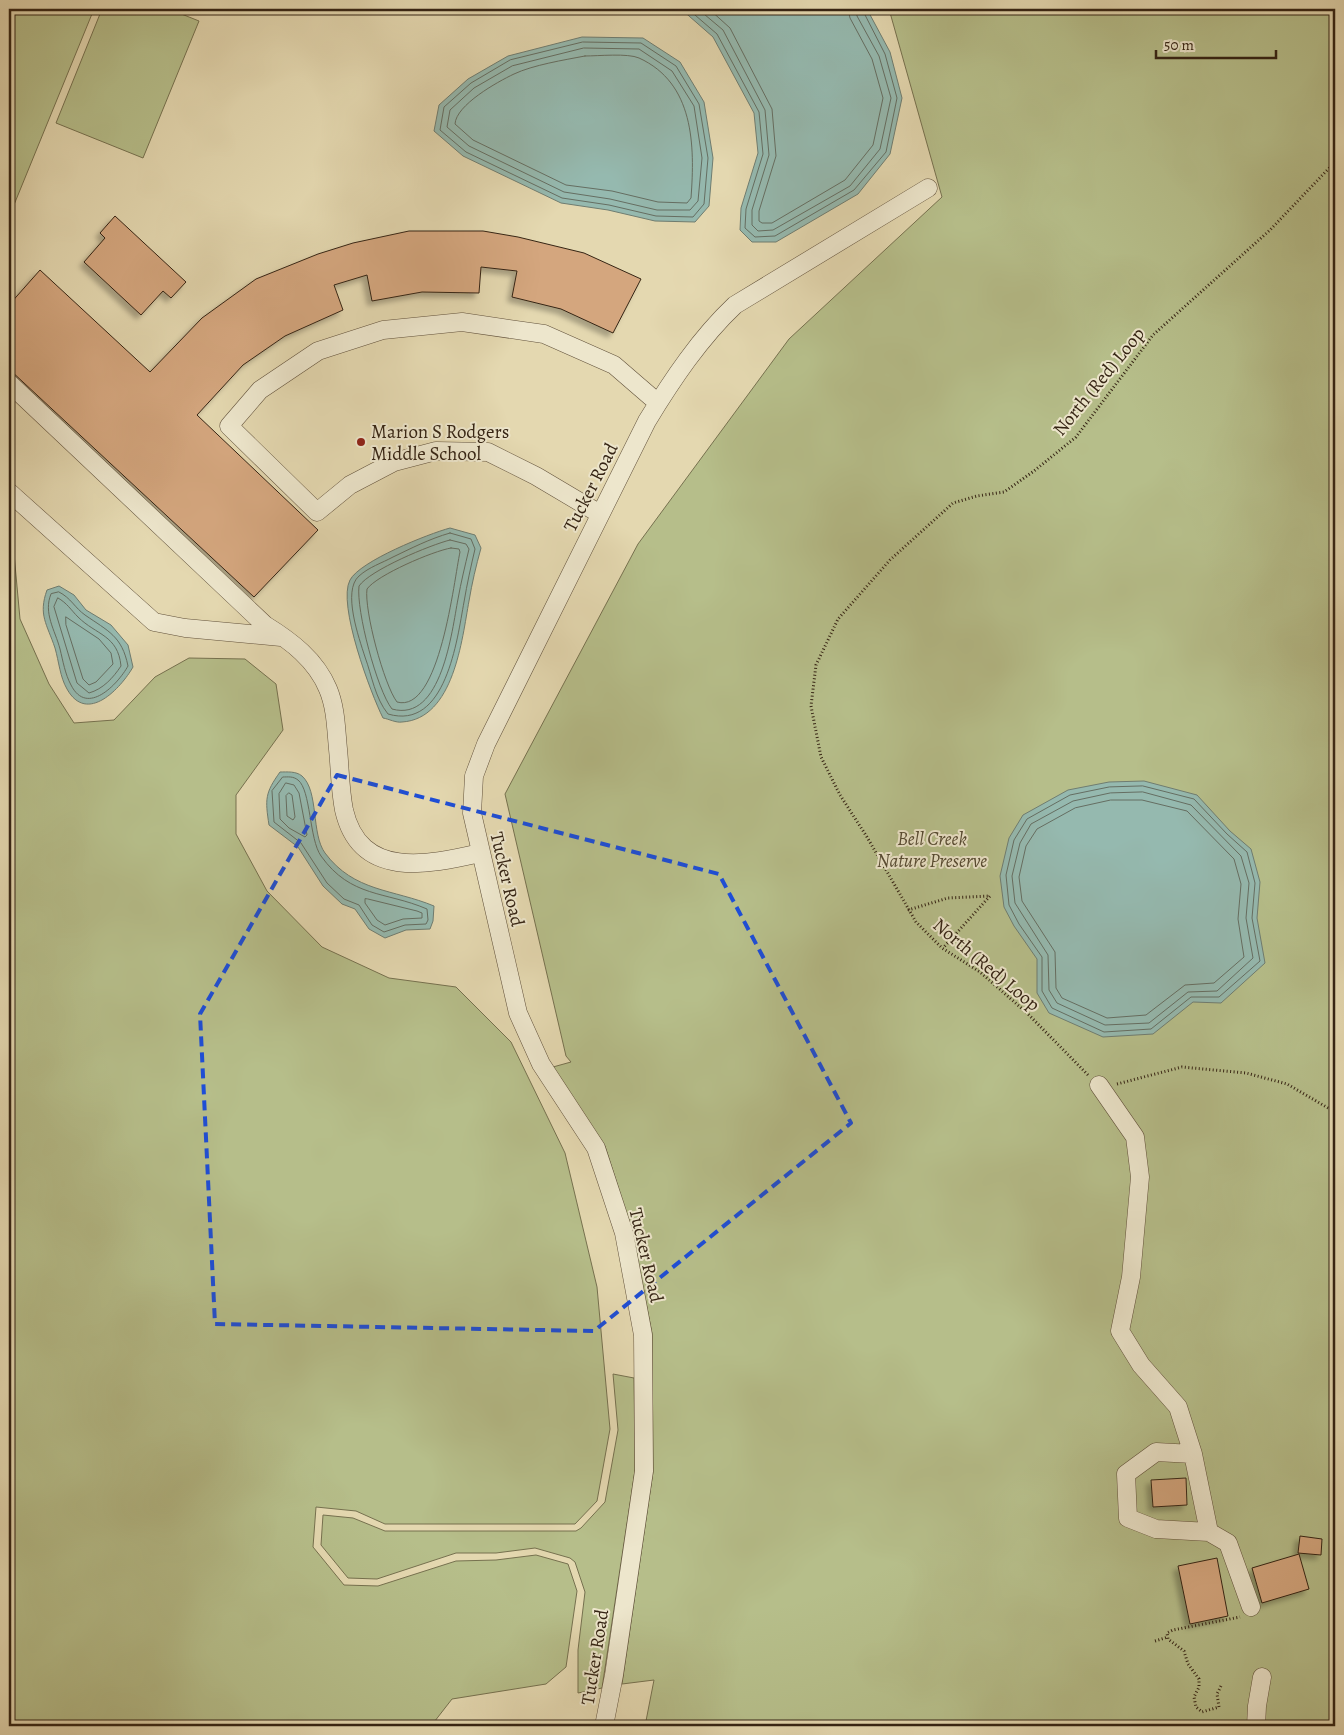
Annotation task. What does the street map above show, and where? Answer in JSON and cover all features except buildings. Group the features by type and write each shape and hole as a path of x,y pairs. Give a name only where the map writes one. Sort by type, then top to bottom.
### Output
{"street":[{"name":"Tucker Road","path":"604,1726 614,1675 644,1471 643,1335 624,1233 596,1148 541,1064 518,1013 472,813 474,776 480,758 646,421 715,324 736,306 928,188"},
{"path":"600,514 536,476 488,452 436,451 394,462 350,485 317,512 228,426 260,390 318,351 383,330 462,322 544,334 614,365 658,403"},
{"path":"9,383 265,625 284,637 309,659 320,672 329,690 334,710 344,810 351,828 362,844 376,857 394,863 411,865 480,852"},
{"path":"9,492 154,622 185,628 284,637"},
{"path":"1099,1085 1135,1137 1140,1177 1131,1277 1120,1331 1141,1365 1178,1407 1193,1454 1209,1532"},
{"path":"1193,1454 1156,1452 1126,1474 1128,1518 1156,1529 1209,1532 1228,1543 1249,1612"},
{"path":"1256,1726 1262,1677"}],"path":[{"name":"North (Red) Loop","path":"1099,1085 1027,1013 987,978 942,948 916,922 868,837 840,795 821,757 811,706 816,665 838,619 890,560 953,503 977,496 1004,492 1034,471 1076,436 1153,335 1270,230 1335,162"},
{"path":"908,910 948,898 990,896 942,948"},
{"path":"1099,1085 1134,1081 1182,1067 1246,1073 1287,1084 1335,1112"},
{"path":"1168,1637 1167,1634 1173,1630 1249,1612"},
{"path":"1155,1641 1168,1637"},
{"path":"1168,1637 1184,1650 1188,1664 1199,1679 1194,1697 1196,1707 1202,1712 1219,1708 1218,1694 1221,1686"}],"highlighted area":[{"path":"337,775 719,874 851,1123 594,1331 215,1324 200,1014"}],"green space":[{"path":"9,9 94,9 9,217"},
{"path":"102,9 169,9 199,21 143,158 56,123"},
{"name":"Bell Creek Nature Preserve","path":"889,9 1335,9 1335,1726 645,1726 654,1680 622,1684 653,1472 652,1333 632,1231 605,1146 553,1067 571,1062 566,1056 505,794 638,544 789,339 942,197"},
{"path":"9,530 12,532 20,619 49,684 74,723 114,720 155,677 189,658 245,659 276,684 283,730 236,795 236,834 267,891 322,947 389,978 456,987 511,1042 565,1153 597,1287 610,1429 597,1501 575,1524 385,1524 356,1511 316,1507 313,1547 344,1585 378,1586 456,1561 496,1560 536,1555 568,1564 577,1591 566,1667 546,1684 452,1699 431,1726 9,1726"},
{"path":"613,1374 634,1378 635,1470 602,1688 578,1693 578,1650 585,1592 575,1562 570,1558 535,1548 496,1553 456,1553 377,1579 348,1578 321,1545 323,1515 353,1518 385,1531 576,1531 605,1502 618,1430"}],"water":[{"path":"681,9 864,9 868,11 890,52 902,98 890,154 858,194 776,242 752,242 740,230 741,208 758,153 754,113 713,37"},
{"path":"582,37 643,38 680,62 704,102 713,158 709,206 695,222 655,221 608,210 561,203 463,156 434,131 439,105 468,79 508,56"},
{"path":"450,528 475,535 481,548 463,636 452,675 444,692 433,707 420,717 400,722 383,718 357,649 348,608 347,592 350,580 356,573 380,557 411,542"},
{"path":"59,586 74,595 86,610 111,625 128,645 133,667 112,693 94,703 84,704 75,699 63,680 43,613 47,590"},
{"path":"280,772 297,773 307,783 311,792 321,845 336,866 348,875 375,888 434,906 433,921 430,929 406,930 385,938 369,929 355,909 342,904 323,886 298,847 269,825 267,797 271,785"},
{"path":"1144,781 1197,795 1230,831 1251,849 1260,882 1257,918 1265,963 1221,1003 1193,1002 1153,1034 1103,1037 1049,1013 1037,993 1037,959 1014,926 1004,907 1000,876 1009,838 1023,815 1068,790 1109,782"}],"place":[{"name":"Marion S Rodgers Middle School","path":"361,442"}]}
